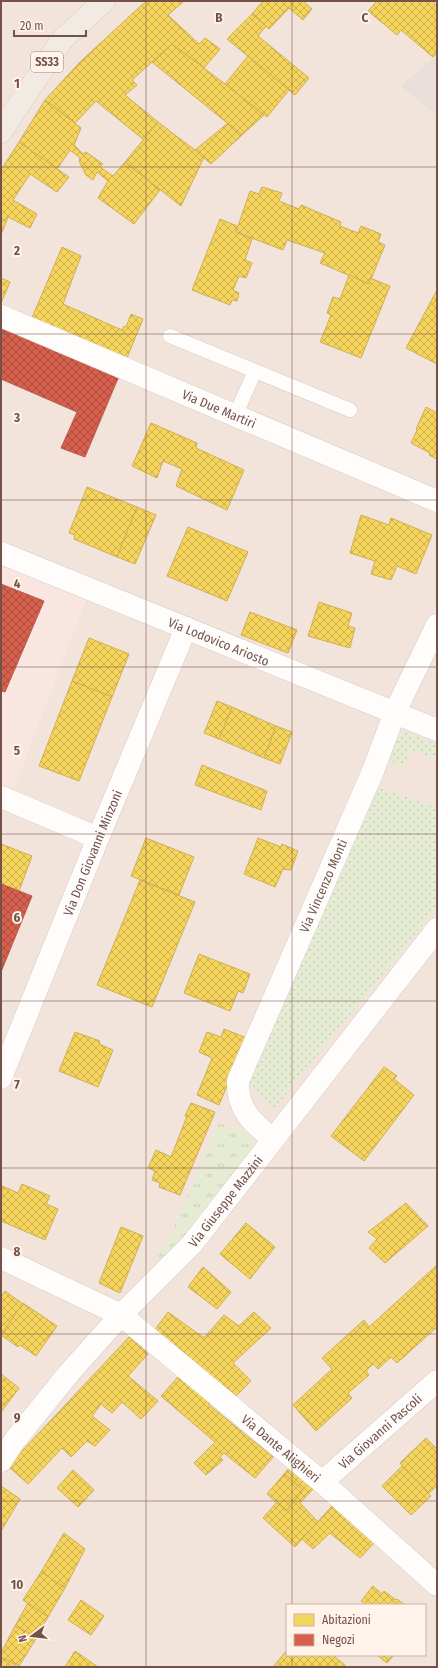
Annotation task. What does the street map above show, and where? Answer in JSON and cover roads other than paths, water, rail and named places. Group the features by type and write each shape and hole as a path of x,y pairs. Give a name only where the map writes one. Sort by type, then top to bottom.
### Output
{"main road":[{"name":"SS33","path":"1,132 61,41 104,1"}],"street":[{"name":"Via Due Martiri","path":"1,316 437,501"},
{"name":"Via Lodovico Ariosto","path":"1,553 437,730"},
{"name":"Via Vincenzo Monti","path":"273,1139 254,1124 245,1112 239,1100 237,1091 238,1081 372,771 395,712 437,625"},
{"name":"Via Don Giovanni Minzoni","path":"1,1078 98,838 186,628"},
{"path":"1,797 98,838"},
{"name":"Via Giuseppe Mazzini","path":"1,1461 69,1373 121,1315 192,1244 273,1139 435,937"},
{"name":"Via Dante Alighieri","path":"1,1258 121,1315 322,1482 437,1586"},
{"name":"Via Giovanni Pascoli","path":"322,1482 437,1381"}],"lane":[{"path":"170,336 350,410"},
{"path":"235,416 255,371"}]}
